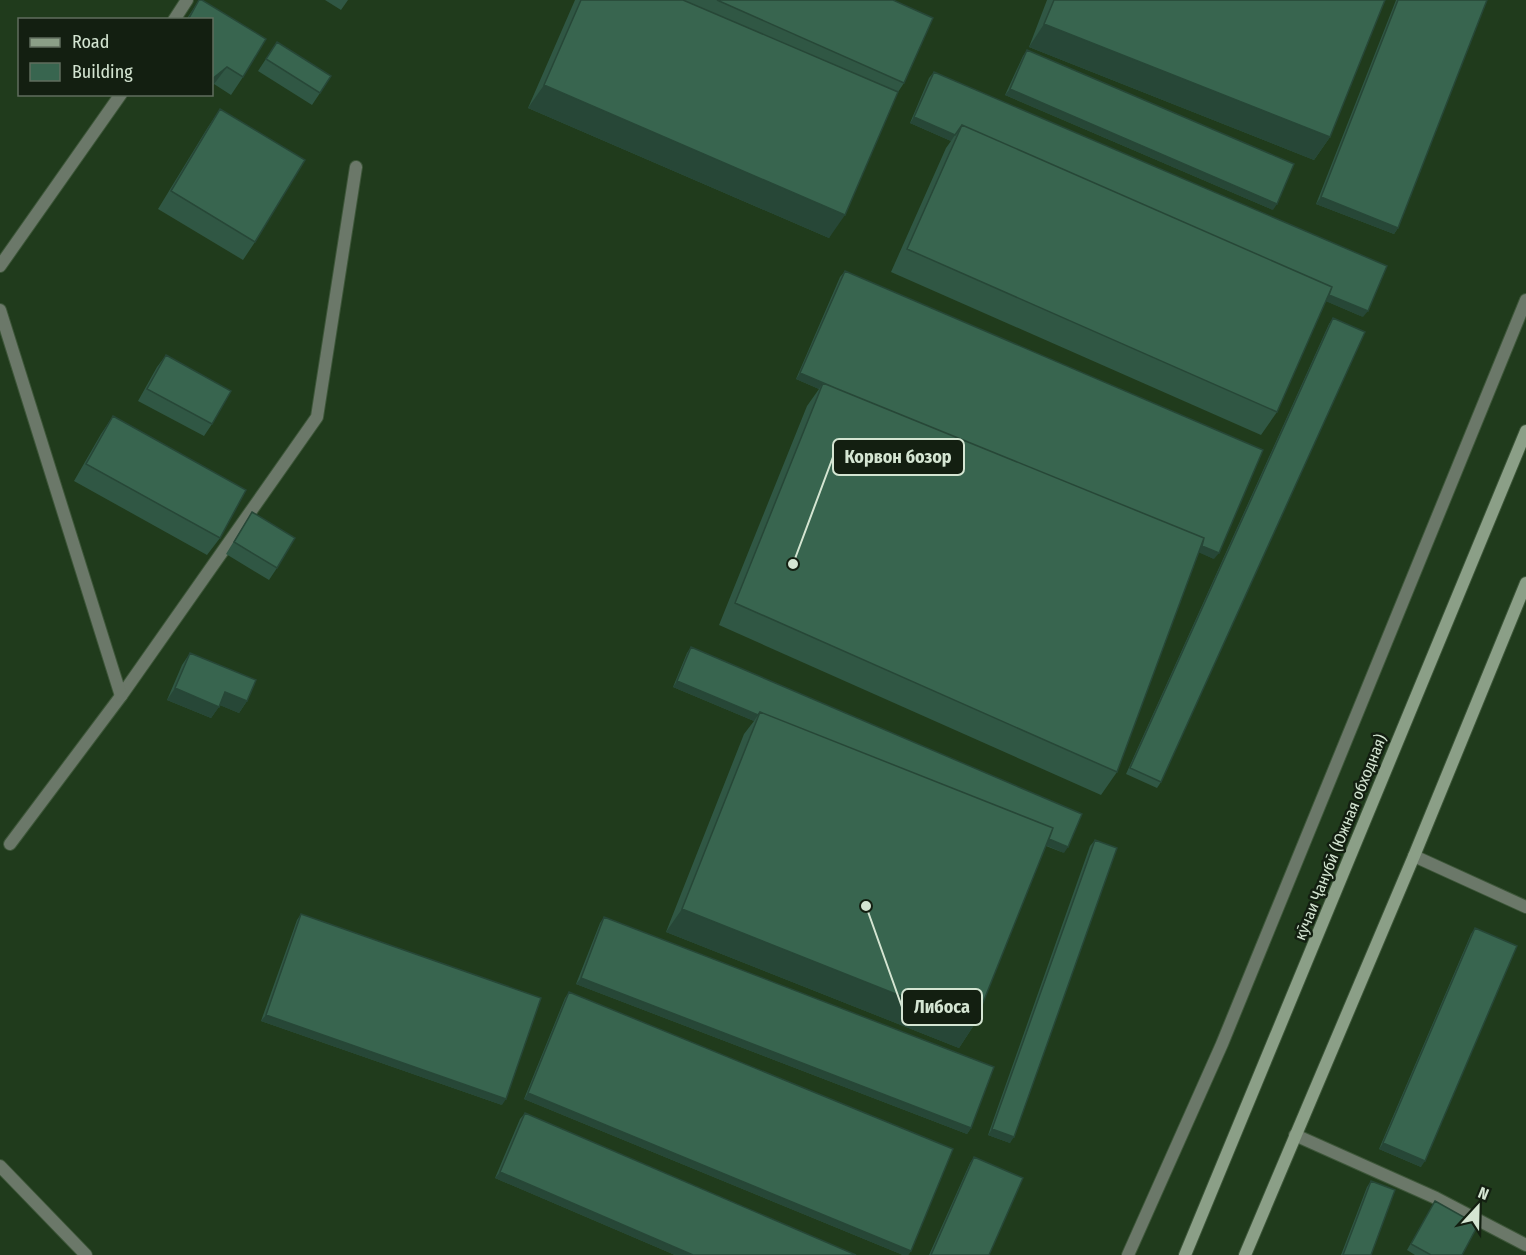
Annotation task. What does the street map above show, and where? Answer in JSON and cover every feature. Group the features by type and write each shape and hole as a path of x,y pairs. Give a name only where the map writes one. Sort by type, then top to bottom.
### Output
{"main road":[{"name":"кӯчаи Ҷанубӣ (Южная обходная)","path":"1185,1255 1526,431"},
{"path":"1245,1255 1414,856 1526,583"}],"street":[{"path":"175,18 187,0"},
{"path":"0,266 120,96"},
{"path":"10,844 121,696 317,417 356,167"},
{"path":"1128,1255 1222,1044 1526,300"},
{"path":"0,310 121,696"},
{"path":"1414,856 1526,907"},
{"path":"1295,1135 1436,1198 1526,1245"},
{"path":"0,1166 86,1255"}],"building":[{"path":"199,0 202,0 266,39 243,77 227,67 213,78 213,18 189,18"},
{"path":"581,0 683,0 898,92 845,215 544,85"},
{"path":"717,0 893,0 933,18 904,83"},
{"path":"1054,0 1385,0 1330,137 1044,24"},
{"path":"1398,0 1487,0 1398,228 1321,197"},
{"path":"277,42 331,76 320,93 266,59"},
{"path":"1027,50 1294,164 1277,204 1010,89"},
{"path":"934,72 1387,266 1368,311 1329,295 1332,287 962,125 955,135 914,117"},
{"path":"220,109 305,160 255,242 171,191"},
{"path":"962,125 1332,287 1277,412 907,249"},
{"path":"845,271 1263,450 1219,553 1202,546 1204,538 800,373"},
{"path":"1333,318 1365,332 1161,782 1130,768"},
{"path":"166,355 231,391 212,424 147,389"},
{"path":"823,383 1204,538 1117,772 735,603"},
{"path":"113,416 246,490 220,538 86,464"},
{"path":"252,512 295,538 277,568 234,542"},
{"path":"691,647 1082,814 1068,847 1049,839 1053,828 760,712 758,715 677,681"},
{"path":"190,653 256,680 247,701 225,692 219,707 175,688"},
{"path":"760,712 1053,828 974,1025 682,909"},
{"path":"1095,840 1117,848 1014,1137 992,1129"},
{"path":"301,914 541,998 506,1099 266,1015"},
{"path":"604,917 994,1067 971,1128 581,978"},
{"path":"1475,928 1517,946 1425,1161 1383,1143"},
{"path":"569,992 953,1149 911,1251 528,1093"},
{"path":"525,1113 856,1255 693,1255 500,1172"},
{"path":"974,1157 1023,1178 989,1255 931,1255"},
{"path":"1371,1181 1395,1190 1371,1255 1343,1255"},
{"path":"1435,1201 1478,1225 1462,1255 1431,1255 1411,1244"}],"place":[{"name":"Корвон бозор","path":"793,564"},
{"name":"Либоса","path":"866,906"}]}
